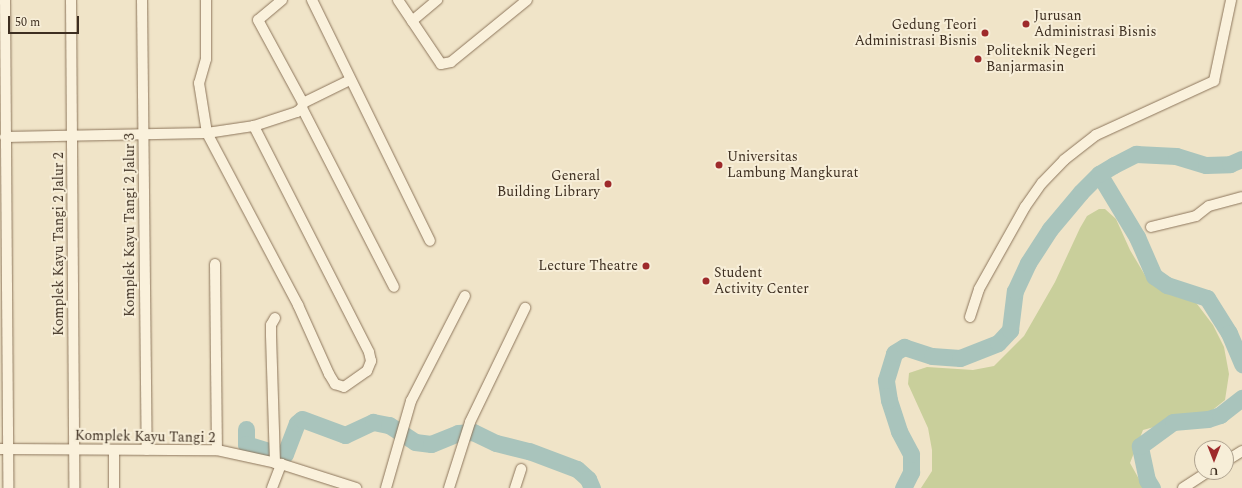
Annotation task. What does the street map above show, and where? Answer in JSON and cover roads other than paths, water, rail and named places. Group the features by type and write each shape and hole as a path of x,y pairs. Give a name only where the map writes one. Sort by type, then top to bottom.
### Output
{"street":[{"path":"5,0 4,449 8,488"},
{"name":"Komplek Kayu Tangi 2 Jalur 2","path":"71,0 74,488"},
{"name":"Komplek Kayu Tangi 2 Jalur 3","path":"142,0 147,450"},
{"path":"206,0 206,59 199,83 207,133 298,305 329,374 335,384 344,387 369,368 369,352 254,126"},
{"path":"282,0 258,20 394,287"},
{"path":"312,0 430,241"},
{"path":"398,0 441,64 451,62 527,0"},
{"path":"412,21 437,0"},
{"path":"970,317 979,289 1025,207 1042,183 1064,160 1096,135 1214,81 1231,0"},
{"path":"5,137 72,137 207,133 254,126 302,106 350,80"},
{"path":"1151,227 1196,216 1208,206 1242,197"},
{"path":"215,264 217,450"},
{"path":"386,488 411,401 466,296"},
{"path":"449,488 470,422 525,308"},
{"path":"272,488 278,464 271,335 271,325 275,318"},
{"name":"Komplek Kayu Tangi 2","path":"4,449 217,450 278,464 356,488"},
{"path":"114,450 114,488"},
{"path":"515,488 521,469"},
{"path":"1183,488 1196,480"}],"waterway":[{"path":"903,488 911,472 911,454 899,431 889,400 886,380 894,353 904,347 932,356 960,358 998,343 1010,330 1015,291 1028,263 1050,229 1081,192 1099,174 1114,165 1136,154 1176,156 1206,165 1230,164 1242,159"},
{"path":"1099,174 1137,237 1154,276 1167,285 1207,298 1229,333 1242,364"},
{"path":"1152,488 1147,480 1140,446 1173,422 1208,419 1220,415 1242,398"},
{"path":"246,429 246,444 282,455 285,454 297,423 302,419 345,435 373,422 389,425 415,442 431,444 458,433 473,432 496,443 529,451 577,469 588,479 592,488"}],"place":[{"name":"Jurusan Administrasi Bisnis","path":"1026,24"},
{"name":"Gedung Teori Administrasi Bisnis","path":"985,33"},
{"name":"Politeknik Negeri Banjarmasin","path":"978,59"},
{"name":"Universitas Lambung Mangkurat","path":"719,165"},
{"name":"General Building Library","path":"608,184"},
{"name":"Lecture Theatre","path":"646,266"},
{"name":"Student Activity Center","path":"706,281"}]}
